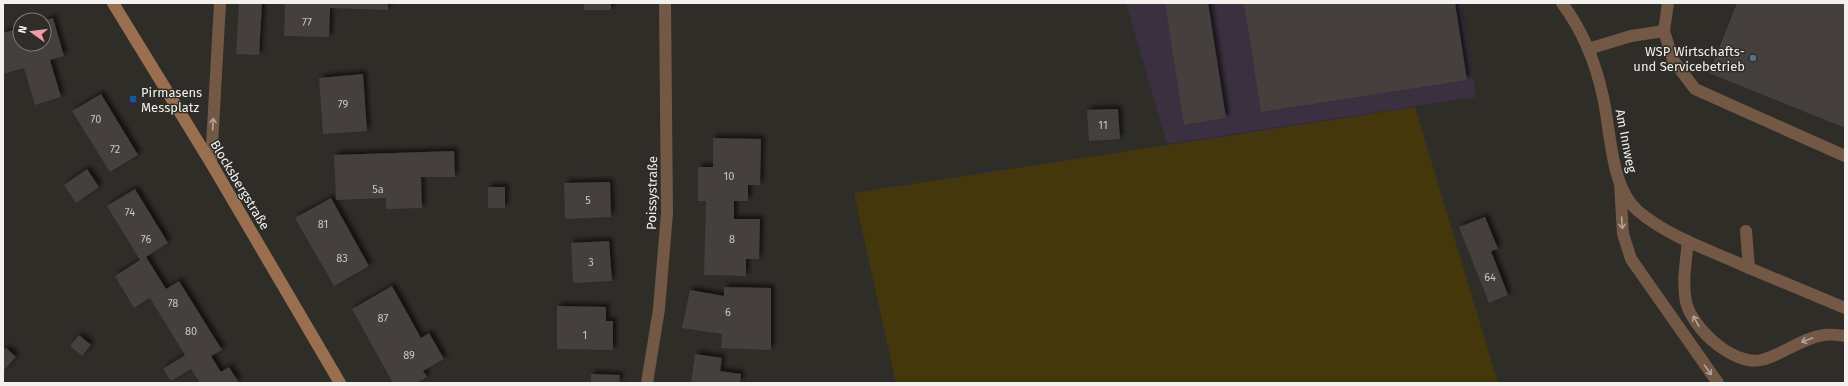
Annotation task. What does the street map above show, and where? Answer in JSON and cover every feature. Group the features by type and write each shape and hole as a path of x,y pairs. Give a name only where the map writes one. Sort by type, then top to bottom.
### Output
{"main road":[{"name":"Blocksbergstraße","path":"114,3 210,162 340,383"}],"street":[{"path":"210,162 220,3"},
{"name":"Poissystraße","path":"647,383 659,309 667,213 665,3"},
{"name":"Am Innweg","path":"1562,3 1588,48 1603,97 1610,140 1620,184 1637,210 1653,222 1688,241 1845,308"},
{"path":"1668,3 1664,31 1672,60 1695,89 1845,156"},
{"path":"1588,48 1631,36 1664,31"},
{"path":"1620,184 1623,234 1631,259 1718,383"},
{"path":"1746,231 1749,268"},
{"path":"1688,241 1684,282 1686,303 1701,330 1718,346 1742,358 1760,360 1780,353 1804,340 1824,335 1845,336"}],"shaded area":[{"path":"1126,3 1461,3 1476,97 1167,144"},
{"path":"1415,107 1498,383 896,383 854,193"}],"building":[{"path":"239,3 262,3 259,55 236,54"},
{"path":"285,3 388,3 388,10 330,8 329,37 284,36"},
{"path":"584,3 611,3 611,10 584,10"},
{"path":"1165,3 1208,3 1226,118 1184,125"},
{"path":"1244,3 1455,3 1467,80 1261,112"},
{"path":"1737,3 1845,3 1845,128 1709,73"},
{"path":"52,18 64,56 50,60 61,97 35,105 24,68 3,74 3,33 12,30 12,52 52,52"},
{"path":"363,74 367,131 323,134 319,78"},
{"path":"101,94 138,155 110,172 72,111"},
{"path":"1118,109 1120,139 1089,141 1087,110"},
{"path":"713,138 761,139 760,185 748,185 748,201 734,201 734,219 760,219 759,259 746,259 746,276 704,275 706,201 698,201 698,167 713,167"},
{"path":"454,151 455,177 421,177 422,208 386,209 386,198 336,200 334,155"},
{"path":"87,169 99,187 76,203 64,185"},
{"path":"610,182 611,217 565,219 564,183"},
{"path":"488,187 505,187 505,208 488,208"},
{"path":"135,189 168,243 146,257 166,289 179,281 222,350 211,356 221,372 229,367 239,383 200,383 191,369 171,381 163,369 185,355 150,298 134,308 115,276 140,260 107,206"},
{"path":"331,198 369,266 334,286 295,218"},
{"path":"1485,217 1498,249 1491,251 1508,295 1489,303 1459,227"},
{"path":"609,241 612,281 573,283 571,243"},
{"path":"392,286 421,338 429,333 444,359 423,371 427,377 416,383 393,383 352,309"},
{"path":"724,287 771,288 771,350 721,348 722,334 682,328 690,290 724,296"},
{"path":"557,306 606,307 606,321 613,321 613,350 557,349"},
{"path":"79,335 91,345 82,356 70,346"},
{"path":"6,348 16,357 3,371 3,351"},
{"path":"695,354 722,358 720,371 741,374 740,383 691,383"},
{"path":"591,374 620,375 619,383 591,383"}],"place":[{"name":"WSP Wirtschafts- und Servicebetrieb","path":"1753,58"},
{"name":"Pirmasens Messplatz","path":"133,99"}]}
